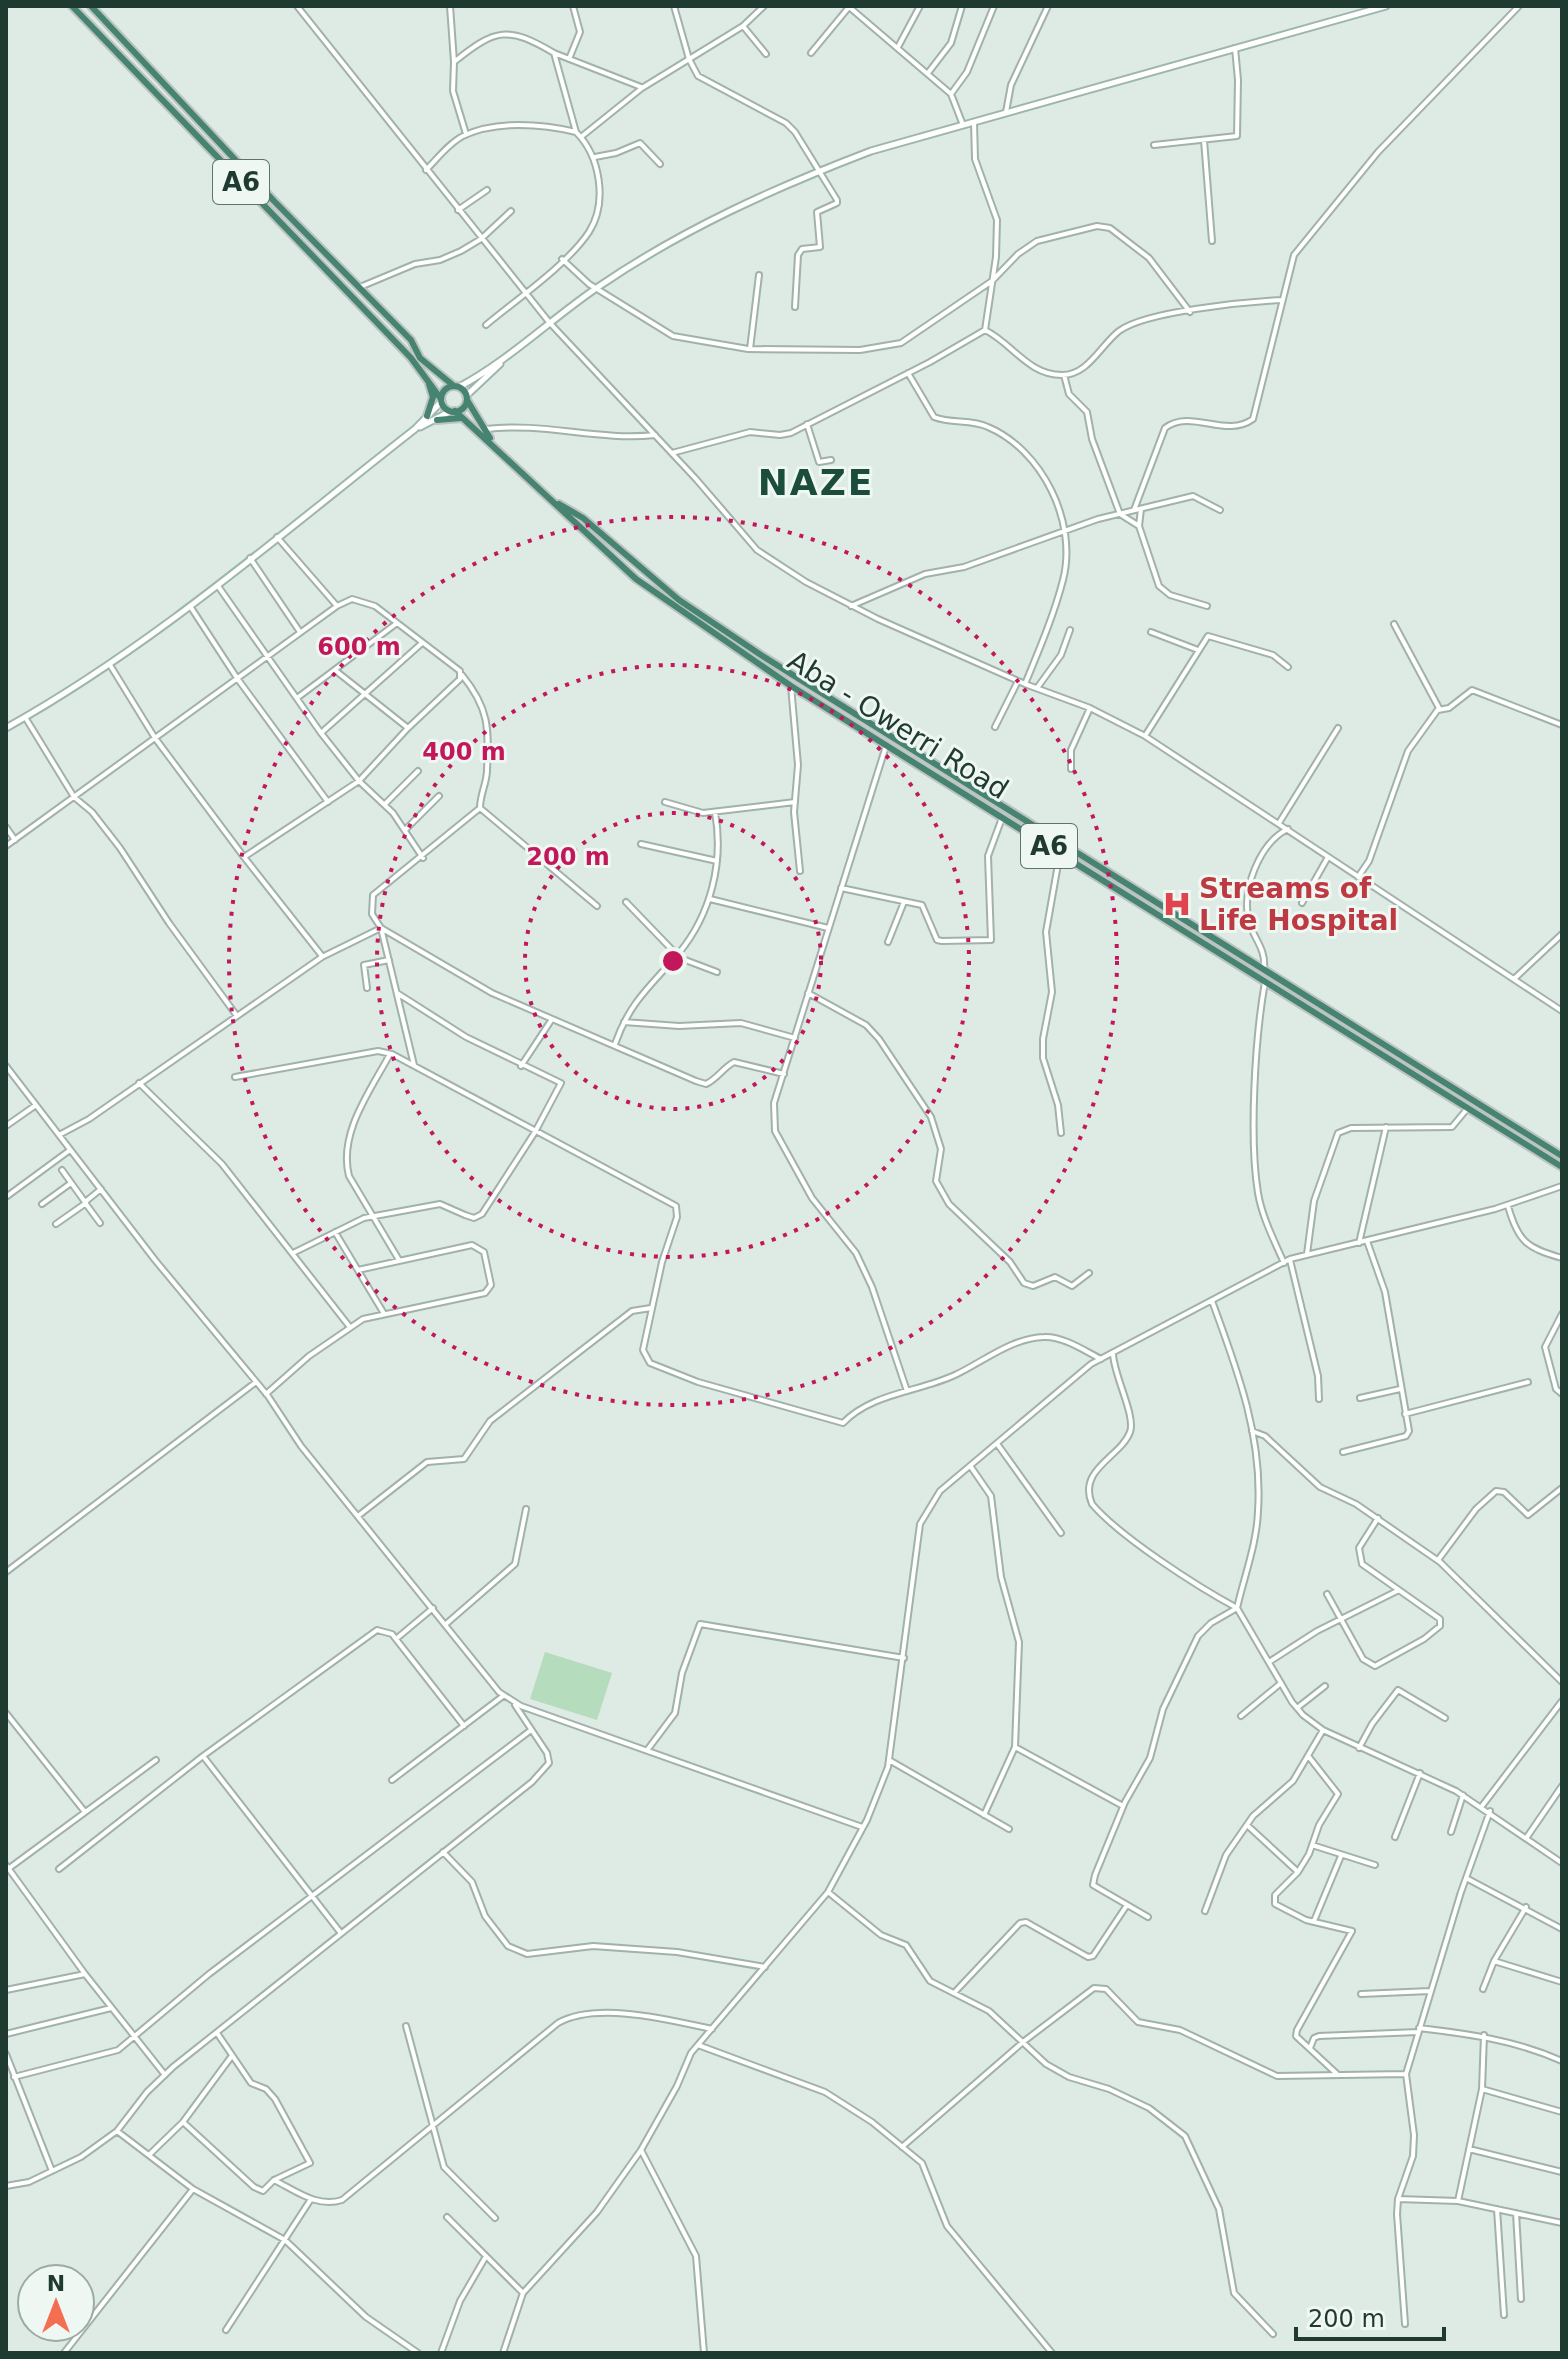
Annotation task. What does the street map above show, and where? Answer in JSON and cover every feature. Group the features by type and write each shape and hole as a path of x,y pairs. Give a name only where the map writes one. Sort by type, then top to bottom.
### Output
{"highway":[{"name":"Aba - Owerri Road","path":"72,6 427,376 442,400 658,596 791,686 1003,815 1562,1167"},
{"name":"Aba - Owerri Road","path":"92,6 191,114 411,340 420,358 456,386 467,398 494,444"},
{"path":"182,120 191,114"},
{"path":"427,376 433,397 427,416"},
{"path":"442,400 447,388 456,386"},
{"path":"453,411 463,408 467,398"},
{"path":"437,420 462,418"},
{"name":"Aba - Owerri Road","path":"552,501 570,509 679,600 761,655 1562,1156"}],"main road":[{"path":"456,386 483,374 549,322 664,244 716,216 820,170 871,151 1386,6"},
{"path":"467,398 507,353"},
{"path":"6,728 110,665 190,606 415,429 442,400"},
{"path":"415,429 453,411"}],"street":[{"path":"297,6 549,322 672,453 757,550 806,582 851,606 1025,684 1090,708 1145,736 1562,1011"},
{"path":"450,6 453,91 457,115 466,134"},
{"path":"569,59 580,32 573,6"},
{"path":"674,6 689,59 704,81 786,123 820,170 837,203 817,212 820,247 802,249 798,255 795,307"},
{"path":"579,134 642,88 743,26 764,6"},
{"path":"811,53 848,6 951,94 963,125"},
{"path":"898,47 920,6"},
{"path":"928,73 951,43 962,6"},
{"path":"951,94 967,72 994,6"},
{"path":"1006,112 1011,85 1048,6"},
{"path":"1134,510 1165,428 1172,423 1187,421 1236,428 1253,419 1294,255 1378,152 1519,6"},
{"path":"743,26 766,54"},
{"path":"454,62 494,33 511,32 554,53 642,88"},
{"path":"1154,145 1232,138 1239,132 1235,48"},
{"path":"486,325 590,231 597,207 594,157 579,134 554,53"},
{"path":"974,122 975,159 997,220 985,330"},
{"path":"426,170 466,134 518,125 550,125 579,134"},
{"path":"1204,140 1212,241"},
{"path":"594,157 616,153 640,143 660,164"},
{"path":"458,210 487,190"},
{"path":"360,287 415,264 440,260 481,239 511,211"},
{"path":"562,259 624,308 673,336 750,349 811,352 887,347 901,343 992,281 1018,254 1037,241 1097,226 1110,228 1149,258 1190,312"},
{"path":"750,349 759,275"},
{"path":"985,330 1006,341 1022,360 1043,371 1064,375 1084,368 1120,331 1132,325 1190,312 1282,300"},
{"path":"672,453 750,432 780,435 908,373 985,330"},
{"path":"908,373 934,417 978,423 1022,448 1048,480 1063,532 1064,578 1025,684"},
{"path":"1064,375 1069,394 1087,412 1092,439 1120,514 1139,526"},
{"path":"807,424 819,462 831,460"},
{"path":"486,429 528,427 608,436 655,435"},
{"path":"851,606 908,579 964,567 1141,508 1193,496 1220,510"},
{"path":"1141,508 1139,526 1150,567 1162,591 1207,606"},
{"path":"277,537 337,606"},
{"path":"250,558 301,633"},
{"path":"217,584 321,733 359,781 385,804 423,858"},
{"path":"6,846 337,606 348,599 364,601 462,675 479,696 488,720 487,771 480,791 480,808 423,858 373,895 369,904 381,928 414,1065"},
{"path":"190,606 237,678 328,802"},
{"path":"297,698 397,623"},
{"path":"1358,877 1369,861 1408,751 1438,710 1439,703 1394,624"},
{"path":"1037,688 1061,655 1070,630"},
{"path":"1151,632 1198,650"},
{"path":"1145,736 1208,636 1273,655 1288,667"},
{"path":"321,733 422,643"},
{"path":"110,665 155,738 322,957"},
{"path":"336,671 408,728"},
{"path":"244,857 359,781 462,675"},
{"path":"995,727 1018,681"},
{"path":"791,686 798,765 794,836 800,871"},
{"path":"1438,710 1449,708 1472,690 1562,725"},
{"path":"1071,769 1071,750 1090,708"},
{"path":"25,717 74,797 92,812 120,848 169,923 237,1016"},
{"path":"1279,823 1338,728"},
{"path":"887,744 774,1103 775,1131 812,1198 856,1253 872,1287 907,1391"},
{"path":"385,804 418,771"},
{"path":"405,830 439,796"},
{"path":"665,802 697,813 795,802"},
{"path":"480,808 597,906"},
{"path":"615,1044 634,1000 693,935 709,899 719,836 715,812"},
{"path":"841,888 926,908 937,940 991,940 988,856 1003,815"},
{"path":"6,827 15,840"},
{"path":"1264,970 1265,957 1248,916 1248,894 1270,842 1288,829"},
{"path":"641,844 717,861"},
{"path":"1060,853 1046,932 1052,992 1043,1039 1043,1058 1058,1105 1061,1133"},
{"path":"1302,903 1328,857"},
{"path":"709,899 828,928"},
{"path":"626,902 677,955 717,972"},
{"path":"888,942 904,902"},
{"path":"59,1135 322,957 381,928"},
{"path":"381,928 492,993 706,1084 734,1062 784,1074"},
{"path":"1514,979 1562,934"},
{"path":"367,988 364,965 389,960"},
{"path":"1265,981 1258,1040 1257,1171 1266,1223 1284,1263"},
{"path":"293,1253 376,1216 440,1204 474,1218 482,1214 535,1132 561,1083 466,1037 397,993"},
{"path":"808,993 866,1025 879,1039 931,1117 941,1149 936,1181 949,1204 1010,1262 1024,1283 1033,1286 1055,1277 1072,1286 1089,1273"},
{"path":"521,1066 552,1019"},
{"path":"623,1022 670,1026 741,1023 795,1038"},
{"path":"235,1077 378,1051 390,1054 676,1206 677,1217 651,1308 643,1350 650,1363 698,1382 843,1423 853,1413 954,1376 991,1355 1033,1338 1054,1338 1101,1359"},
{"path":"390,1054 353,1124 347,1162 349,1176 376,1216 399,1260"},
{"path":"6,1066 266,1394 301,1446 503,1696 514,1703 862,1827"},
{"path":"139,1083 222,1164 349,1326"},
{"path":"6,1126 36,1105"},
{"path":"1307,1254 1314,1201 1338,1133 1386,1127 1452,1127 1467,1109"},
{"path":"1359,1243 1386,1127"},
{"path":"6,1197 70,1150"},
{"path":"62,1170 100,1223"},
{"path":"42,1204 71,1183"},
{"path":"503,2353 523,2293 597,2212 641,2150 698,2045 765,1967 775,1949 828,1892 862,1827 889,1760 920,1524 940,1491 998,1445 1065,1383 1101,1359 1290,1259 1508,1205 1562,1186"},
{"path":"56,1224 101,1189"},
{"path":"1508,1205 1516,1233 1523,1241 1562,1258"},
{"path":"335,1232 384,1313"},
{"path":"1343,1452 1406,1436 1385,1292 1367,1241"},
{"path":"266,1394 349,1326 384,1313 490,1290 484,1252 479,1246 358,1270"},
{"path":"1290,1259 1318,1376 1319,1399"},
{"path":"1148,1917 1093,1885 1123,1806 1150,1758 1163,1709 1198,1636 1211,1623 1237,1608 1258,1513 1249,1404 1212,1300"},
{"path":"358,1516 427,1462 464,1459 482,1430 511,1403 632,1311 638,1307 651,1308"},
{"path":"1562,1314 1545,1347 1556,1389 1562,1394"},
{"path":"1112,1353 1132,1428 1123,1446 1112,1452 1094,1474 1089,1488 1092,1504 1117,1526 1199,1585 1237,1608 1297,1708 1323,1730 1463,1795 1562,1863"},
{"path":"6,1572 256,1382"},
{"path":"1405,1414 1528,1382"},
{"path":"1360,1398 1400,1389"},
{"path":"1252,1431 1265,1436 1320,1487 1378,1518 1438,1560 1562,1682"},
{"path":"998,1445 1061,1533"},
{"path":"971,1467 991,1496 1001,1577 1018,1632 1015,1747 984,1815"},
{"path":"1438,1560 1476,1509 1496,1491 1504,1492 1528,1515 1562,1488"},
{"path":"446,1624 515,1564 526,1509"},
{"path":"1327,1594 1363,1659 1375,1666 1424,1639 1441,1622 1397,1591 1360,1558 1359,1548 1378,1518"},
{"path":"1269,1662 1397,1591"},
{"path":"396,1639 433,1608"},
{"path":"648,1749 675,1713 682,1673 700,1624 904,1658"},
{"path":"59,1869 203,1756 377,1630 384,1629 396,1639 464,1726"},
{"path":"1241,1716 1281,1683"},
{"path":"1297,1708 1325,1686"},
{"path":"1359,1748 1372,1724 1398,1690 1445,1718"},
{"path":"392,1780 503,1696"},
{"path":"1482,1806 1562,1701"},
{"path":"6,2186 29,2182 81,2157 117,2131 165,2075 216,2032 532,1782 549,1763 514,1703"},
{"path":"6,1713 85,1812"},
{"path":"14,2077 118,2050 209,1974 532,1730"},
{"path":"1205,1911 1226,1855 1268,1801 1293,1781 1323,1730"},
{"path":"1015,1747 1123,1806"},
{"path":"203,1756 340,1932"},
{"path":"1309,1757 1338,1794 1298,1872 1275,1895 1273,1902 1314,1921 1350,1929 1352,1935 1296,2036 1338,2075"},
{"path":"156,1760 7,1868 165,2075"},
{"path":"889,1760 1009,1829"},
{"path":"1395,1837 1420,1773"},
{"path":"1527,1837 1562,1786"},
{"path":"1451,1832 1463,1795"},
{"path":"1405,2324 1398,2199 1413,2156 1414,2135 1406,2074 1466,1878 1490,1811"},
{"path":"1247,1825 1298,1872"},
{"path":"1312,1845 1375,1865"},
{"path":"443,1852 472,1882 485,1916 508,1946 527,1954 593,1946 677,1952 765,1967"},
{"path":"1314,1921 1341,1856"},
{"path":"1466,1878 1526,1907 1562,1929"},
{"path":"828,1892 881,1935 906,1945 930,1981 989,2011 1046,2064 1069,2077 1109,2089 1149,2108 1185,2136 1219,2209 1234,2293 1273,2334"},
{"path":"954,1993 1020,1923 1026,1922 1088,1957 1093,1956 1127,1905"},
{"path":"1483,1989 1494,1961 1526,1907"},
{"path":"1494,1961 1562,1982"},
{"path":"6,1990 85,1974"},
{"path":"902,2147 1023,2042 1094,1988 1106,1989 1138,2022 1180,2030 1277,2076 1406,2074"},
{"path":"1361,1994 1430,1991"},
{"path":"6,2034 111,2008"},
{"path":"274,2180 311,2199 329,2204 342,2200 573,2014 650,2016 712,2029"},
{"path":"406,2026 444,2167 495,2218"},
{"path":"1310,2048 1314,2038 1319,2036 1418,2030 1484,2035 1532,2047 1562,2061"},
{"path":"183,2122 254,2187 263,2191 274,2180 310,2163 275,2099 266,2089 251,2083 216,2032"},
{"path":"1458,2201 1482,2089 1484,2035"},
{"path":"698,2045 825,2092 872,2122 922,2163 947,2226 1052,2353"},
{"path":"6,2054 52,2171"},
{"path":"149,2155 183,2122 231,2057"},
{"path":"1482,2089 1562,2112"},
{"path":"117,2131 193,2189 285,2240 366,2317 418,2353"},
{"path":"1469,2149 1562,2172"},
{"path":"641,2150 696,2256 704,2353"},
{"path":"64,2353 193,2189"},
{"path":"226,2330 311,2199"},
{"path":"1398,2199 1458,2201 1562,2223"},
{"path":"1497,2209 1504,2315"},
{"path":"1516,2213 1521,2299"},
{"path":"447,2217 523,2293"},
{"path":"441,2353 460,2301 485,2258"}],"green space":[{"path":"545,1652 612,1673 597,1720 530,1699"}],"place":[{"name":"Streams of Life Hospital","path":"1177,904"}],"district":[{"name":"NAZE","path":"816,482"}]}
